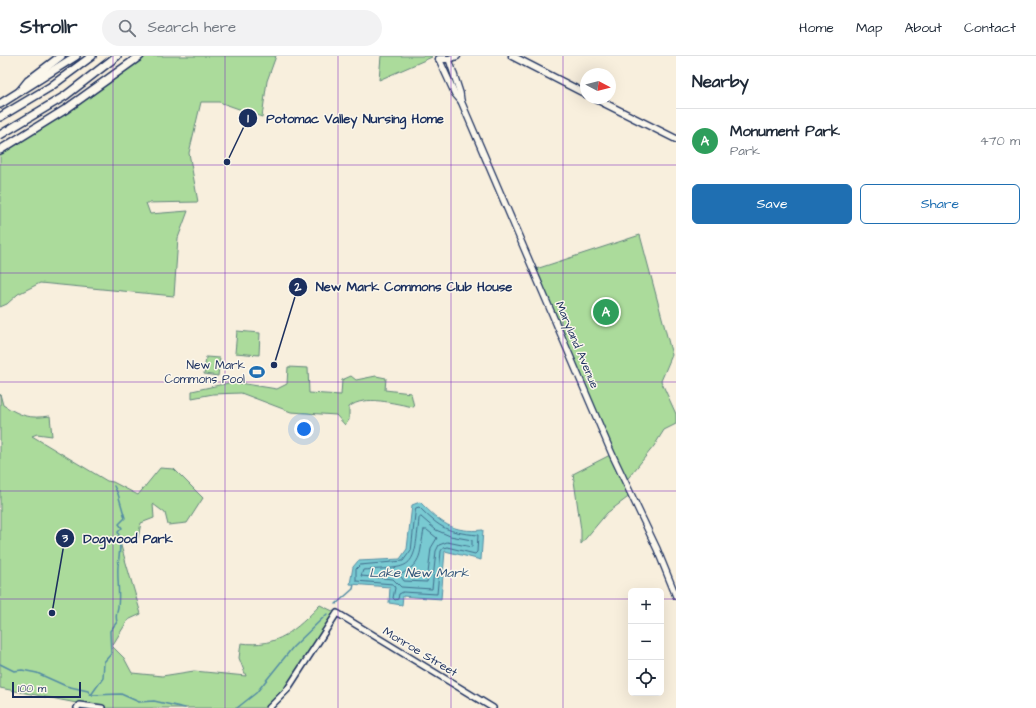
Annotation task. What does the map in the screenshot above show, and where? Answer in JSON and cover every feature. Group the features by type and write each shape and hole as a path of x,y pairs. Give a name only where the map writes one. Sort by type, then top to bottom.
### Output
{"highway":[{"path":"17,94 28,81 61,56"},
{"path":"0,104 76,56"},
{"path":"0,117 50,87 92,56"},
{"path":"0,135 65,96 117,56"},
{"path":"0,150 66,109 139,56"}],"main road":[{"path":"444,57 457,56"},
{"path":"512,56 580,91"},
{"name":"Maryland Avenue","path":"444,57 455,94 461,101"},
{"name":"Maryland Avenue","path":"444,57 460,93 461,101 612,454 657,549 676,596"},
{"path":"606,104 676,140"}],"street":[{"name":"Monroe Street","path":"269,708 287,690 337,613 493,708"},
{"path":"78,706 102,708"}],"green space":[{"path":"140,56 276,56 267,81 262,117 219,102 201,102 189,153 198,202 146,203 150,214 188,211 178,238 174,296 40,283 18,294 7,304 0,307 0,150"},
{"path":"381,56 431,56 432,57 379,80"},
{"path":"640,235 672,355 661,381 676,414 676,424 664,430 654,446 625,482 631,495 607,513 581,544 581,530 573,474 612,454 533,270"},
{"path":"237,331 260,333 259,355 235,353"},
{"path":"206,357 220,358 218,376 204,374"},
{"path":"288,367 308,368 309,393 341,395 342,380 351,376 356,380 376,376 386,378 385,390 411,393 414,407 372,400 363,401 349,407 349,420 345,425 336,415 291,412 241,393 213,394 192,398 192,391 233,382 277,389 287,384"},
{"path":"0,394 3,405 15,412 31,417 50,416 52,436 37,434 32,436 107,481 113,482 138,495 160,468 174,469 203,498 187,523 168,525 165,513 153,504 154,518 141,523 138,538 119,539 141,614 128,620 112,646 124,658 132,673 162,676 194,671 246,676 239,658 241,643 254,644 275,640 285,635 303,622 320,605 337,613 305,664 269,708 102,708 0,688"}],"water":[{"name":"Lake New Mark","path":"420,502 434,516 448,525 463,530 483,530 481,560 445,551 441,599 403,596 402,605 389,603 390,587 350,584 353,567 358,561 400,559 407,549 412,505"}],"waterway":[{"path":"91,695 103,678 104,662 111,654 110,631 117,622 116,616 119,597 118,571 120,545 118,532 122,528 119,524 125,518 114,486"},
{"path":"336,604 353,589 354,584"},
{"path":"237,708 256,693 293,647 327,614"},
{"path":"0,664 14,671 22,670 37,673 66,686 88,691 91,695 121,694 139,702 154,701 185,708"}],"place":[{"name":"Potomac Valley Nursing Home","path":"227,162"},
{"name":"Monument Park","path":"606,312"},
{"name":"New Mark Commons Club House","path":"274,365"},
{"name":"New Mark Commons Pool","path":"257,372"},
{"name":"Dogwood Park","path":"52,613"}]}
